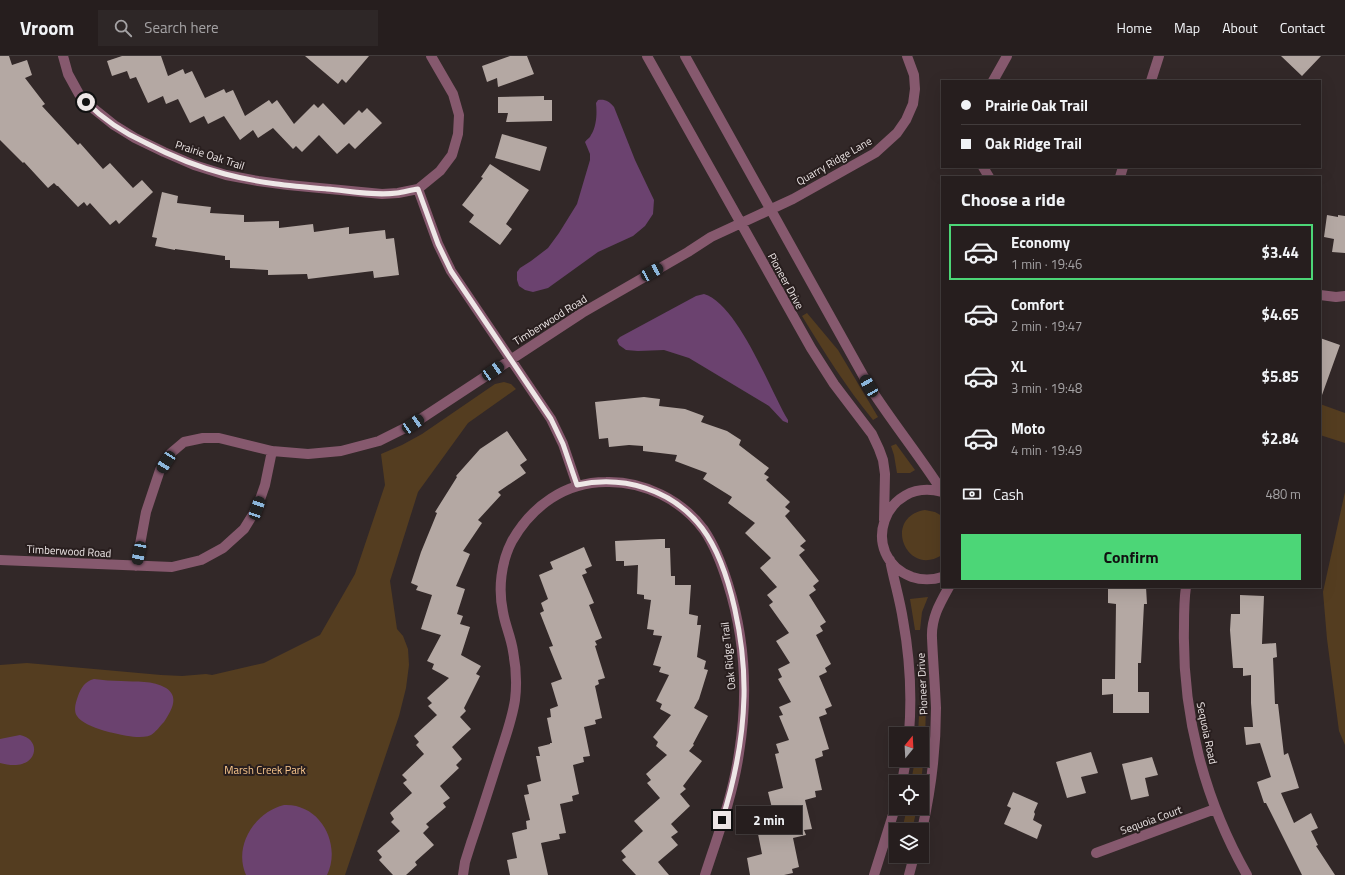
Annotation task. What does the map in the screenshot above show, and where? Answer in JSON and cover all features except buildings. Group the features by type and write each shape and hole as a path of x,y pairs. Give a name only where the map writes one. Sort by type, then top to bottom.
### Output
{"street":[{"name":"Prairie Oak Trail","path":"63,56 68,74 79,94 94,109 114,125 135,138 194,165 226,175 288,185 382,194 398,193 418,189 440,171 452,155 458,134 459,115 453,94 431,56"},
{"name":"Pioneer Drive","path":"647,56 816,357 876,441 881,452 885,468 882,543 890,560 908,648 911,698 909,727"},
{"name":"Pioneer Drive","path":"685,56 869,386 898,430 920,458 941,490"},
{"name":"Quarry Ridge Lane","path":"770,210 875,154 896,133 906,120 913,104 915,89 914,75 907,56"},
{"path":"994,80 1007,56"},
{"path":"1151,80 1159,56"},
{"path":"418,189 438,244 451,271 557,429 577,485"},
{"name":"Timberwood Road","path":"136,566 146,512 160,470 171,453 184,442 203,438 219,438 272,452 308,454 341,451 379,441 413,424 510,359 633,283 688,252 711,237 770,210"},
{"path":"1321,295 1336,297 1345,296"},
{"name":"Timberwood Road","path":"0,560 172,567 201,560 223,548 244,529 257,508 265,485 272,452"},
{"name":"Oak Ridge Trail","path":"463,875 470,848 510,724 515,700 515,658 501,601 502,574 505,559 513,539 534,511 550,499 577,485 595,482 620,482 646,488 670,499 692,516 703,529 715,550 724,573 732,601 739,634 744,678 742,723 734,782 705,875"},
{"path":"884,520 893,504 907,494 925,489 941,491"},
{"path":"890,560 904,573 915,578 927,579 941,577"},
{"name":"Pioneer Drive","path":"923,823 930,788 935,742 936,708 932,627 936,612 948,588"},
{"name":"Sequoia Road","path":"1186,588 1184,647 1188,706 1199,760 1215,810 1233,850 1247,875"},
{"name":"Sequoia Court","path":"1096,853 1215,810"},
{"path":"874,875 893,815"},
{"path":"909,875 912,863"}],"green space":[{"path":"807,313 838,350 878,417 873,420 844,382 802,316"},
{"name":"Marsh Creek Park","path":"504,382 511,384 516,389 468,423 418,492 390,581 397,629 403,636 408,649 409,665 406,688 399,716 345,875 0,875 0,665 27,663 161,675 212,675 264,663 320,635 355,574 385,485 381,454 422,434 495,384"},
{"path":"1321,404 1345,413 1345,443 1321,435"},
{"path":"896,444 915,470 910,473 897,473 891,446"},
{"path":"1345,492 1345,745 1339,731 1327,639 1323,592"},
{"path":"925,510 935,512 941,515 941,555 929,560 918,559 909,553 904,544 902,533 904,523 912,515"},
{"path":"928,597 922,612 920,630 915,630 910,599"},
{"path":"920,698 926,698 925,727 918,727"},
{"path":"914,767 923,767 922,775 912,775"},
{"path":"905,815 915,815 914,823 904,823"}],"shaded area":[{"path":"598,100 607,101 614,107 635,160 654,200 653,214 645,226 633,236 598,252 548,288 533,292 525,290 519,286 517,272 520,268 548,248 577,204 590,160 590,154 585,142 591,136 594,127 596,103"},
{"path":"704,294 717,301 741,330 781,406 788,423 783,421 769,406 689,358 664,350 626,350 619,345 617,340 620,337 696,296"},
{"path":"94,679 144,682 161,685 173,696 173,704 164,722 155,732 148,736 130,736 95,728 81,720 77,716 75,709 77,698 82,688 88,681"},
{"path":"20,735 26,737 33,745 34,749 31,758 20,765 0,763 0,739"},
{"path":"284,805 297,806 308,811 317,818 325,828 332,851 331,863 327,875 246,875 242,853 249,832 264,815"}],"route":[{"path":"86,102 114,125 135,138 194,165 226,175 288,185 382,194 398,193 418,189 438,244 451,271 557,429 577,485 595,482 620,482 637,485 655,491 670,499 692,516 703,529 715,550 729,588 736,617 744,678 739,752 734,782 722,820"}]}
